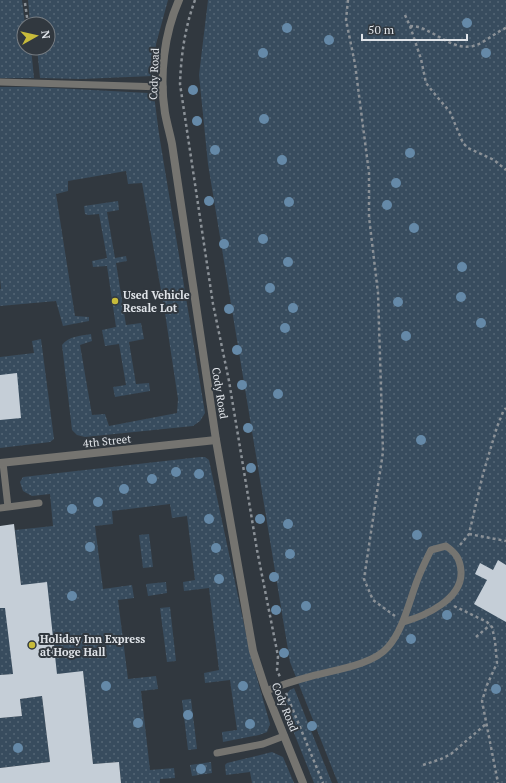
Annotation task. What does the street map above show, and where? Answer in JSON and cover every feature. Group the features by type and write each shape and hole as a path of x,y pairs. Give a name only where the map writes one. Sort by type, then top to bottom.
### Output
{"street":[{"name":"Cody Road","path":"179,0 170,24 165,52 163,87 165,112 172,144 216,440 253,651 266,692 303,783"},
{"name":"4th Street","path":"2,463 216,440"}],"lane":[{"path":"0,82 163,87"},
{"path":"2,463 8,507"},
{"path":"0,508 39,504"},
{"path":"266,692 282,685 352,666 375,657 388,648 403,622 430,550 446,546 455,552 461,564 462,577 457,590 445,602 420,617 403,622"},
{"path":"217,753 263,744 284,736"}],"path":[{"path":"195,0 184,36 180,59 180,84 213,304 229,381 257,550 278,656 277,670 323,783"},
{"path":"348,0 346,20 355,64 369,173 369,217 378,294 383,444 364,580 373,600 403,622"},
{"path":"25,3 27,16"},
{"path":"405,15 421,59 426,83 450,112 463,143 468,148 494,160 506,170"},
{"path":"410,26 421,28 444,40 465,47 480,44 506,28"},
{"path":"455,552 469,534 483,474 495,434 503,412 506,408"},
{"path":"469,534 506,541"},
{"path":"445,602 471,614 492,627 497,663 487,685 482,701 498,783"},
{"path":"476,638 490,625"},
{"path":"423,765 451,754 486,724"}],"shaded area":[{"path":"0,0 22,0 24,16 16,16 16,56 32,56 34,78 0,78"},
{"path":"28,0 168,0 156,44 153,76 81,79 40,78 38,56 56,56 56,16 29,16"},
{"path":"208,0 506,0 506,783 338,783 290,662 208,164 199,75"},
{"path":"0,87 35,87 149,93 154,95 159,134 205,413 200,421 193,426 85,437 77,435 72,430 62,345 71,338 83,335 91,334 92,341 80,345 92,415 105,414 109,426 177,413 178,399 165,313 142,183 128,184 126,171 68,181 68,191 56,194 75,316 89,317 89,321 63,326 56,301 0,306"},
{"path":"118,201 119,210 107,212 115,258 126,256 127,261 116,263 126,325 141,323 144,339 129,342 136,384 149,383 150,391 115,397 113,387 126,385 119,344 105,346 102,330 116,327 107,266 93,267 92,261 107,258 99,214 85,214 84,206"},
{"path":"506,258 506,287 501,280 499,268"},
{"path":"41,339 54,439 50,442 0,448 0,357 34,353 32,341"},
{"path":"205,457 209,460 251,657 270,724 267,732 223,742 222,732 237,730 230,680 205,683 204,673 219,670 209,588 184,591 183,582 195,580 187,516 172,518 170,504 112,511 113,524 95,526 103,589 132,585 134,598 118,600 128,679 156,676 158,689 141,691 150,770 174,768 175,778 160,779 160,783 121,783 119,762 93,764 83,672 57,674 21,585 15,530 53,526 50,494 32,496 23,491 20,482 23,477"},
{"path":"149,534 153,567 143,568 139,535"},
{"path":"166,582 167,593 148,596 146,584"},
{"path":"170,607 176,661 167,662 160,608"},
{"path":"0,608 6,608 13,674 0,675"},
{"path":"294,688 332,783 314,783 284,708 283,698 290,690"},
{"path":"42,696 50,762 0,768 0,718 22,716 20,699"},
{"path":"191,699 197,749 188,750 182,700"},
{"path":"272,752 283,757 294,783 252,783 250,772 226,775 225,765 227,763"},
{"path":"211,762 212,773 192,776 190,765"}],"building":[{"path":"17,373 21,418 0,420 0,375"},
{"name":"Holiday Inn Express at Hoge Hall","path":"14,524 21,585 47,582 57,674 83,671 93,764 119,762 121,783 0,783 0,768 50,762 42,696 20,699 22,716 0,718 0,675 13,674 5,608 0,608 0,526"},
{"path":"498,560 506,565 506,622 474,604 487,580 475,574 480,563 493,570"}],"place":[{"name":"Used Vehicle Resale Lot","path":"115,301"},
{"name":"Holiday Inn Express at Hoge Hall","path":"32,645"}]}
